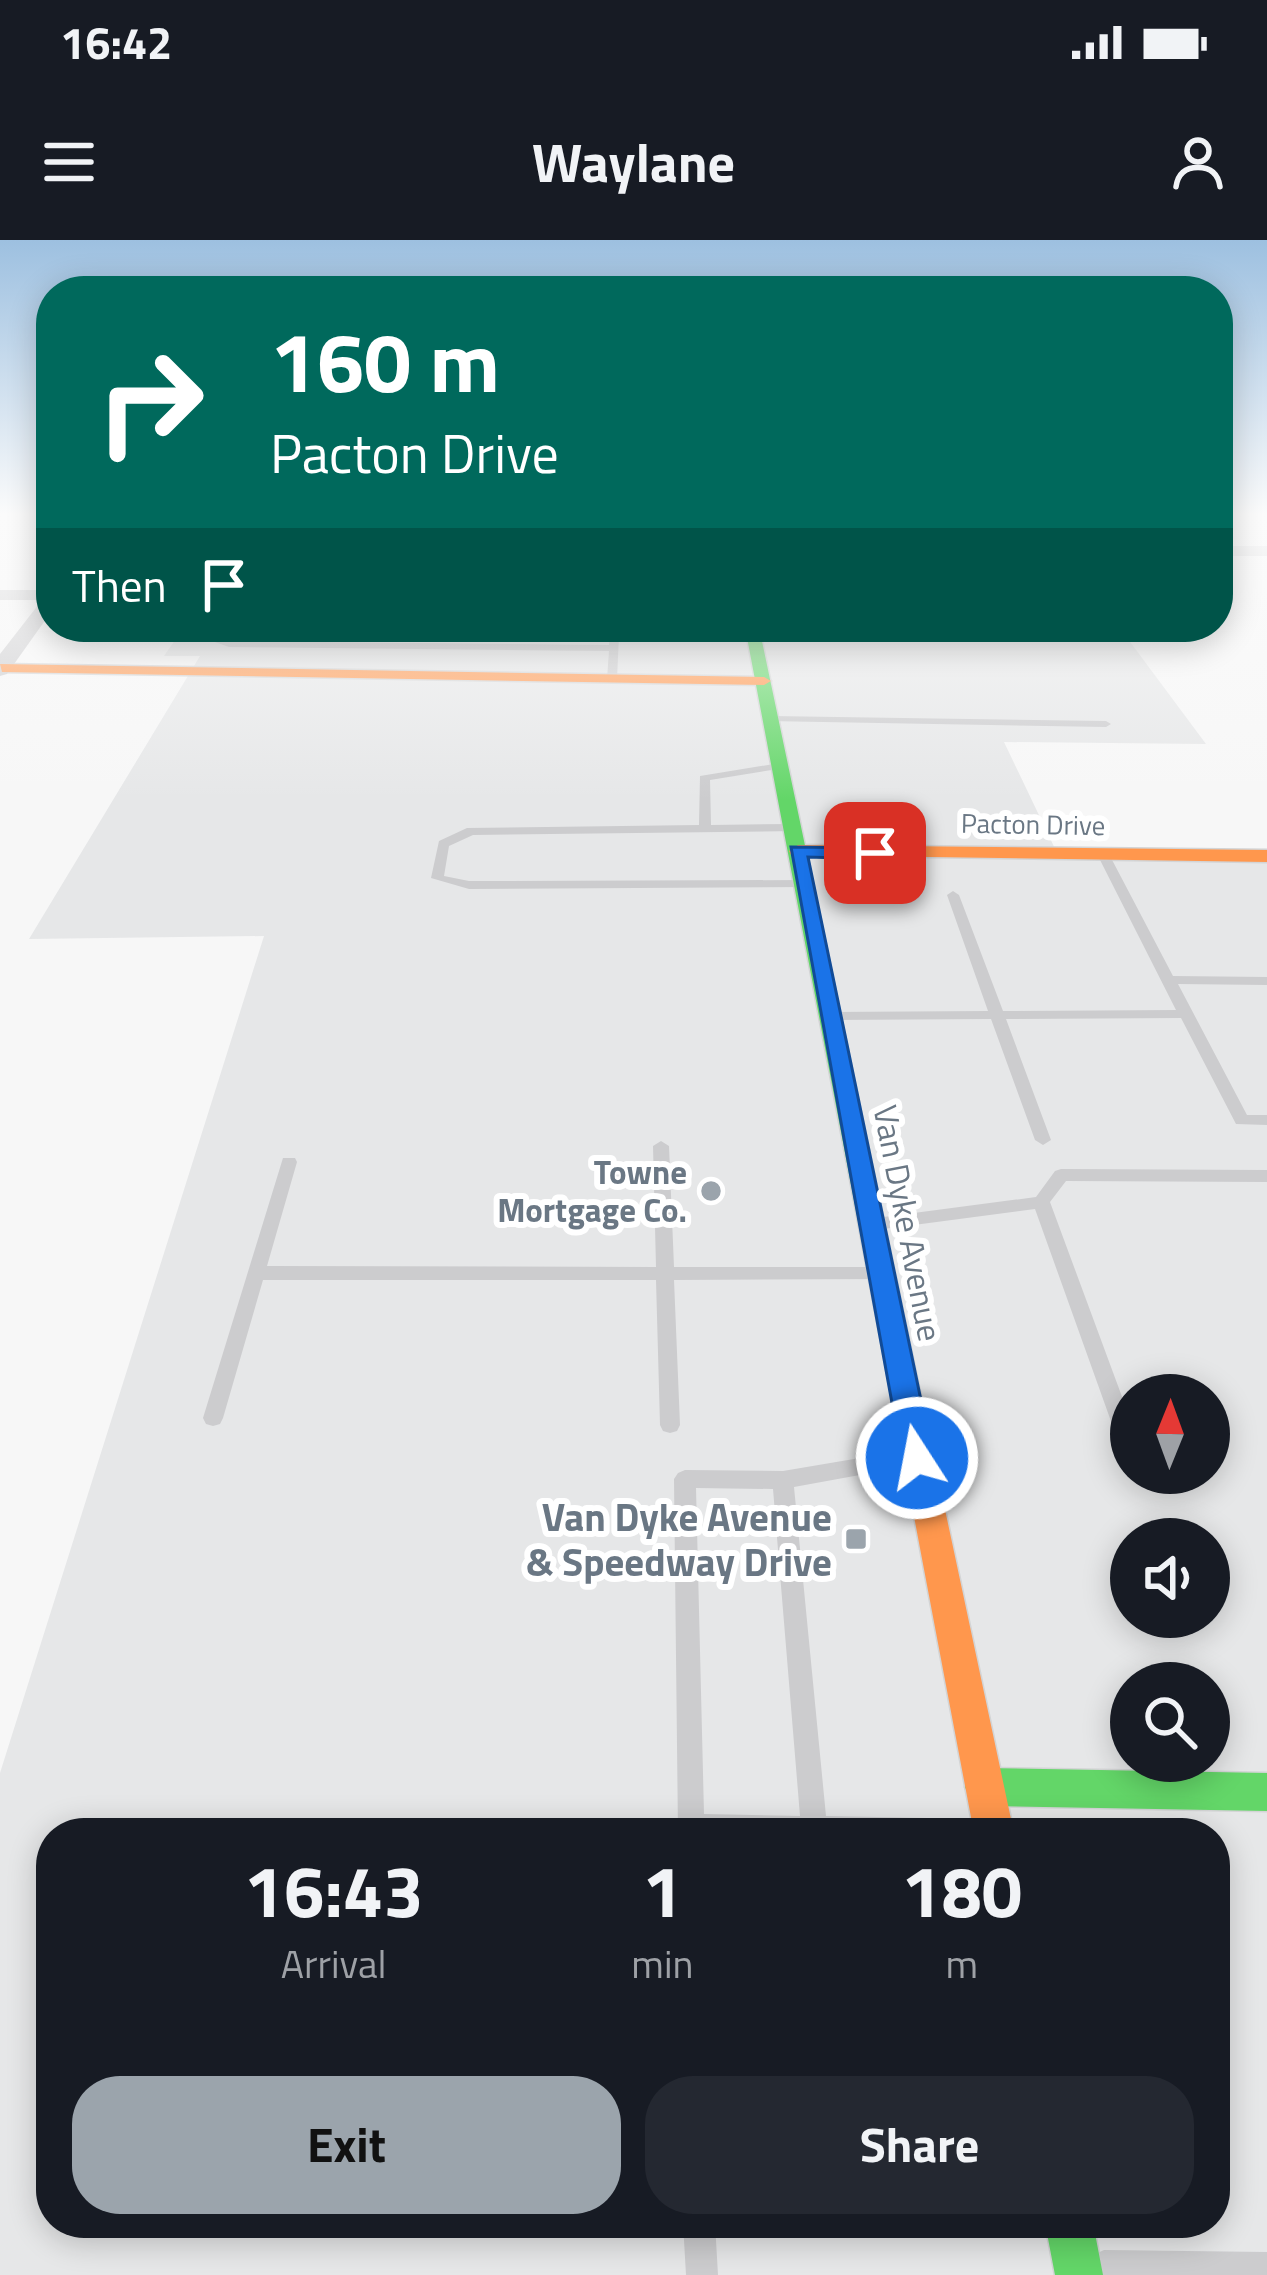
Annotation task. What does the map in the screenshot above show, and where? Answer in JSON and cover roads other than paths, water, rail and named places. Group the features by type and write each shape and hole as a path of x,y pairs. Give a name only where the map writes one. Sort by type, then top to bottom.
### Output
{"street":[{"path":"36,616 1,669 764,681"},
{"name":"Van Dyke Avenue","path":"756,642 991,1818"},
{"name":"Pacton Drive","path":"795,840 1104,856 1267,856"},
{"path":"984,1786 1267,1792"},
{"path":"1072,2238 1078,2270"}],"lane":[{"path":"221,642 614,648"},
{"path":"612,679 613,642"},
{"path":"771,719 1106,724"},
{"path":"705,829 704,778 780,766"},
{"path":"795,840 705,829 471,831 442,844 437,878 469,885 805,884"},
{"path":"1104,856 1242,1120 1267,1120"},
{"path":"953,895 1043,1140"},
{"path":"1168,980 1267,981"},
{"path":"830,1016 1186,1014"},
{"path":"661,1146 670,1425"},
{"path":"213,1418 289,1162"},
{"path":"872,1225 1041,1202 1061,1175 1267,1176"},
{"path":"1041,1202 1110,1391"},
{"path":"256,1273 881,1274"},
{"path":"691,1818 686,1479 783,1480 917,1458"},
{"path":"783,1480 813,1818"},
{"path":"700,2238 702,2275"},
{"path":"1078,2270 1267,2268"}],"place":[{"name":"Towne Mortgage Co.","path":"711,1191"},
{"name":"Van Dyke Avenue & Speedway Drive","path":"856,1539"}]}
